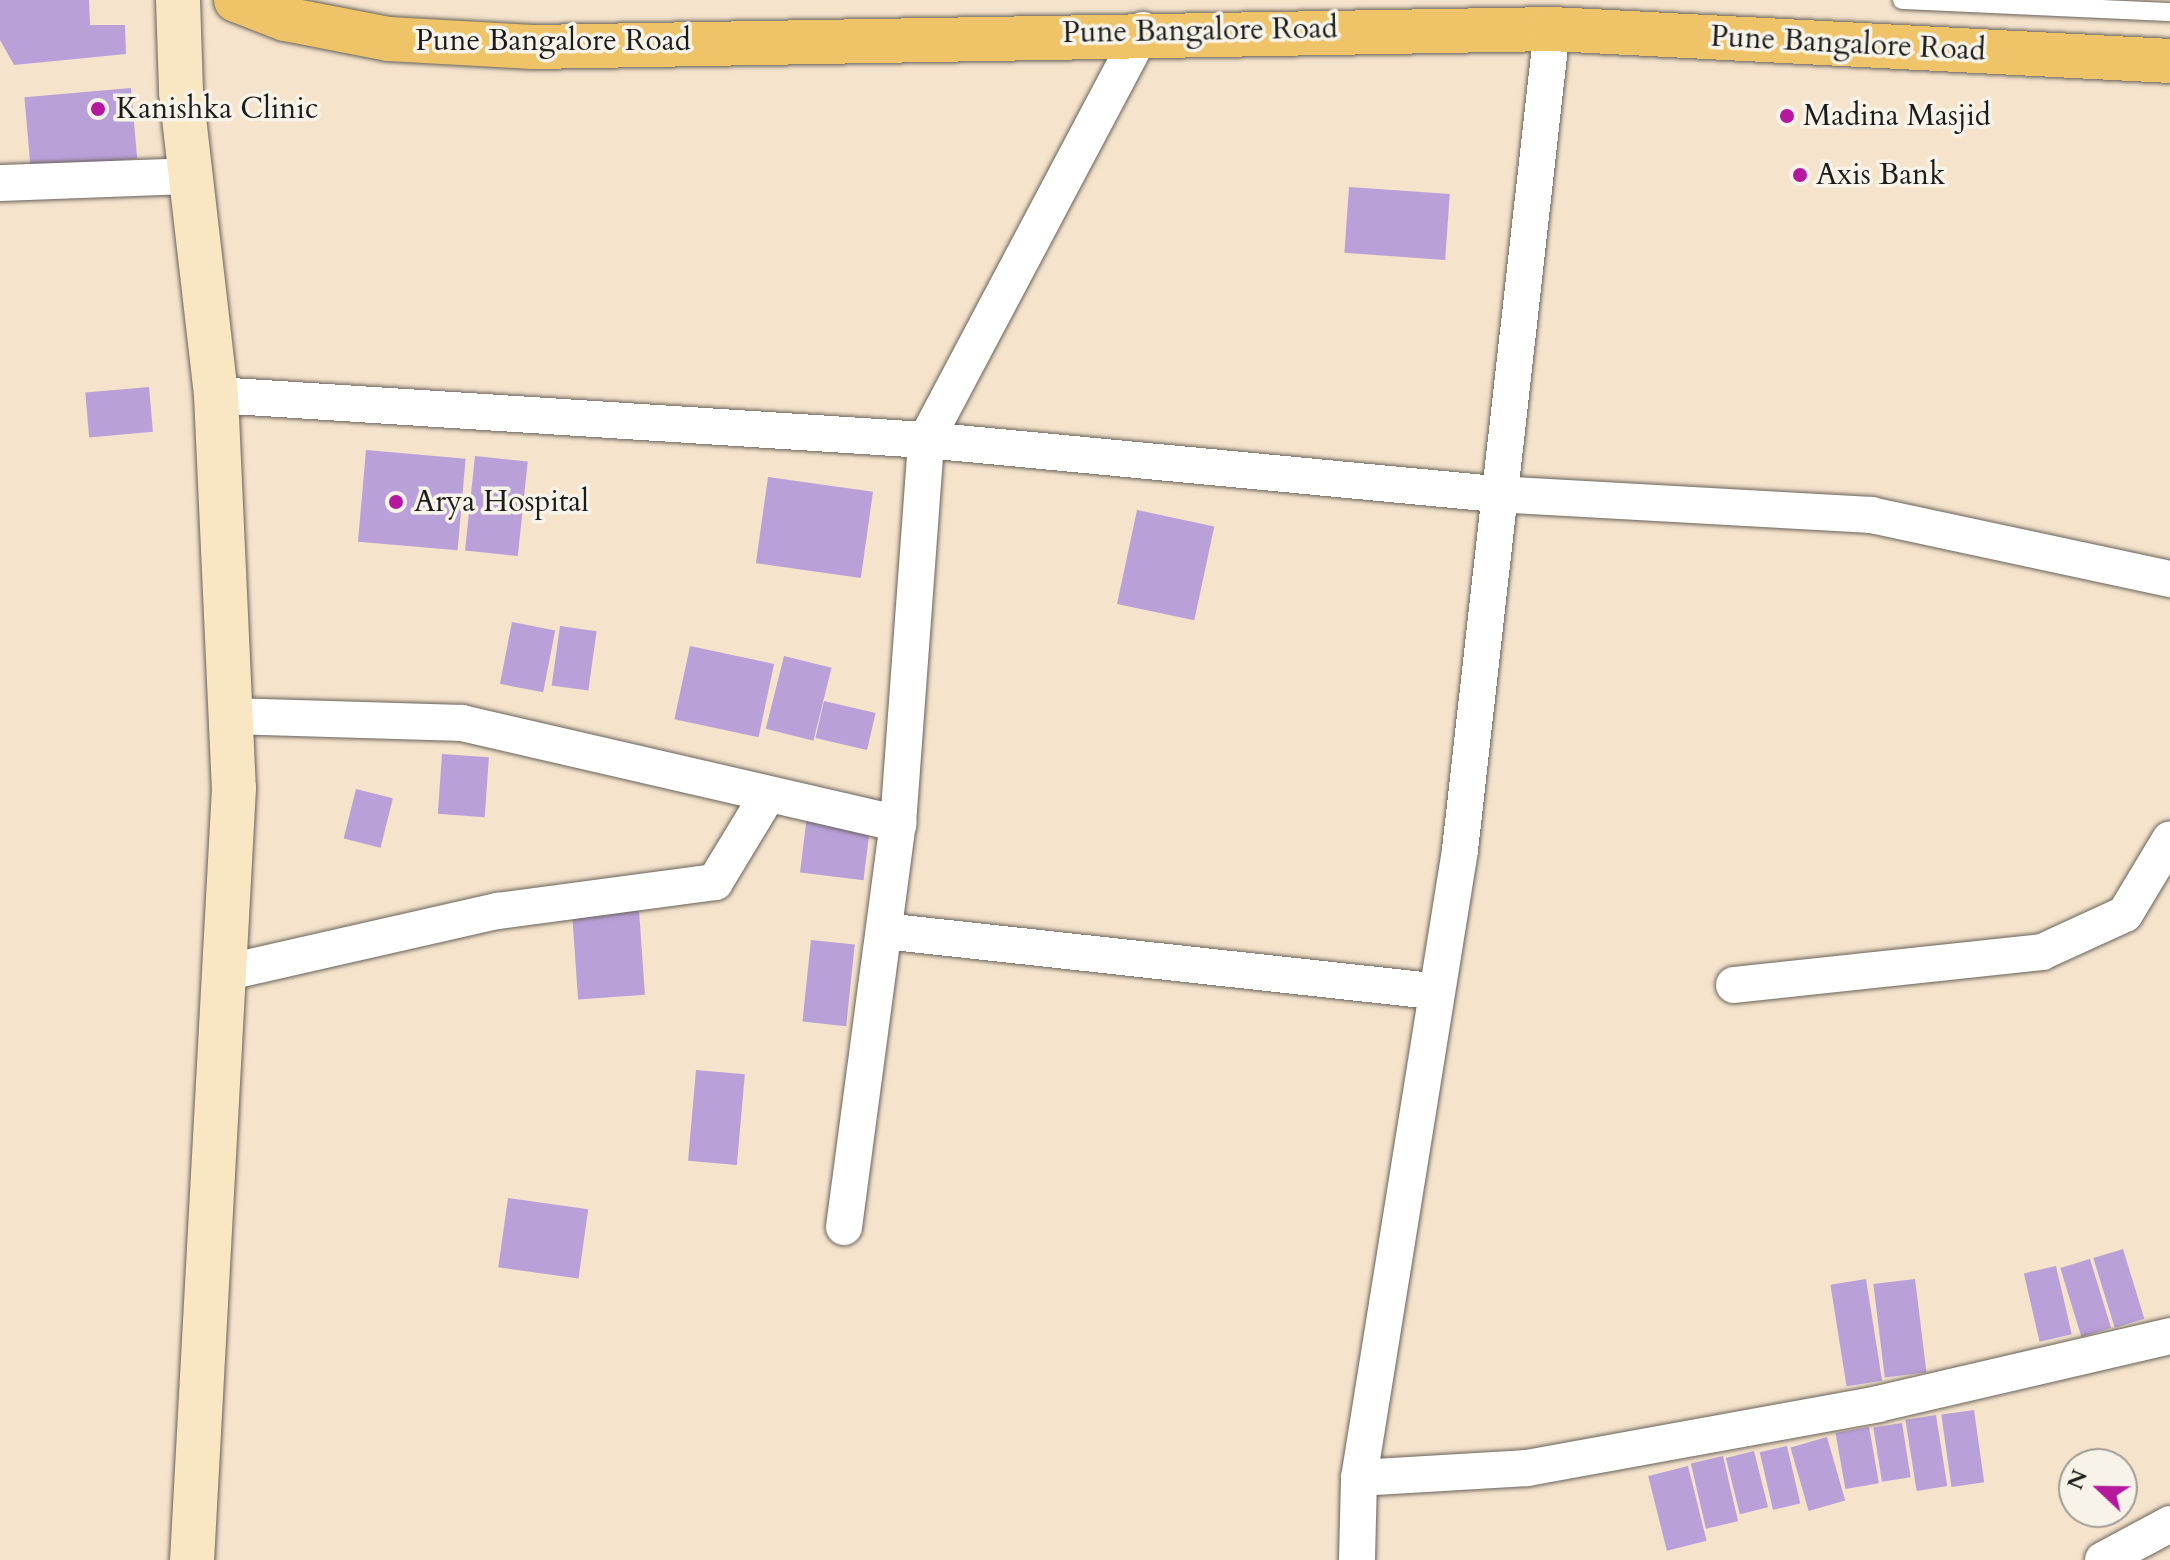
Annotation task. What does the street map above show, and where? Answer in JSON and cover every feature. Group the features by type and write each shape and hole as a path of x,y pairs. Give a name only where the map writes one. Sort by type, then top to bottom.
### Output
{"main road":[{"name":"Pune Bangalore Road","path":"236,0 285,19 389,39 533,47 1143,30 1552,29 2170,61"}],"street":[{"path":"178,0 190,176 216,395 231,716 224,973 192,1560"},
{"path":"1357,1560 1359,1478 1432,991 1460,850 1495,494 1552,29"},
{"path":"844,1227 898,824 926,440 1143,30"},
{"path":"0,183 190,176"},
{"path":"216,395 926,440 1495,494 1871,515 2170,579"},
{"path":"231,716 462,723 898,824"},
{"path":"224,973 498,911 715,882 761,806"},
{"path":"1734,985 2042,952 2125,914 2170,839"},
{"path":"884,931 1432,991"},
{"path":"1359,1478 1527,1468 1878,1404 2170,1336"},
{"path":"2103,1560 2170,1524"}],"lane":[{"path":"1902,0 2170,12"}],"building":[{"path":"0,0 89,0 90,25 125,25 126,54 14,65 0,40"},
{"path":"131,88 137,159 31,168 24,97"},
{"path":"1349,187 1450,194 1445,260 1344,253"},
{"path":"149,387 153,432 89,437 85,393"},
{"path":"366,450 466,459 458,550 358,542"},
{"path":"475,456 528,462 518,556 465,550"},
{"path":"768,477 873,492 861,578 756,563"},
{"path":"1137,510 1214,526 1194,620 1117,604"},
{"path":"512,622 555,630 543,692 500,684"},
{"path":"560,626 597,631 588,691 552,685"},
{"path":"690,646 774,664 759,737 674,719"},
{"path":"784,656 832,668 813,741 766,729"},
{"path":"824,701 876,713 867,750 815,738"},
{"path":"442,754 489,757 485,817 438,814"},
{"path":"356,789 393,798 381,848 344,838"},
{"path":"810,791 874,799 864,880 800,872"},
{"path":"639,910 645,995 578,999 572,915"},
{"path":"811,940 855,945 846,1026 802,1022"},
{"path":"696,1070 745,1074 737,1165 688,1161"},
{"path":"508,1198 588,1209 578,1279 498,1267"},
{"path":"2123,1249 2144,1319 2115,1328 2093,1258"},
{"path":"2090,1259 2111,1328 2081,1337 2060,1268"},
{"path":"2056,1266 2072,1334 2040,1342 2024,1273"},
{"path":"1866,1279 1882,1381 1847,1386 1830,1285"},
{"path":"1915,1279 1926,1372 1885,1377 1873,1284"},
{"path":"1974,1410 1984,1482 1951,1487 1941,1415"},
{"path":"1936,1415 1947,1486 1917,1491 1905,1420"},
{"path":"1902,1423 1911,1477 1882,1482 1873,1428"},
{"path":"1869,1427 1879,1483 1845,1489 1836,1433"},
{"path":"1827,1437 1845,1500 1809,1511 1790,1447"},
{"path":"1787,1446 1800,1503 1773,1510 1760,1452"},
{"path":"1754,1451 1768,1507 1740,1514 1726,1458"},
{"path":"1723,1456 1738,1521 1706,1529 1691,1463"},
{"path":"1688,1466 1707,1541 1667,1551 1648,1476"}],"place":[{"name":"Kanishka Clinic","path":"98,109"},
{"name":"Madina Masjid","path":"1787,116"},
{"name":"Axis Bank","path":"1800,175"},
{"name":"Arya Hospital","path":"396,502"}]}
